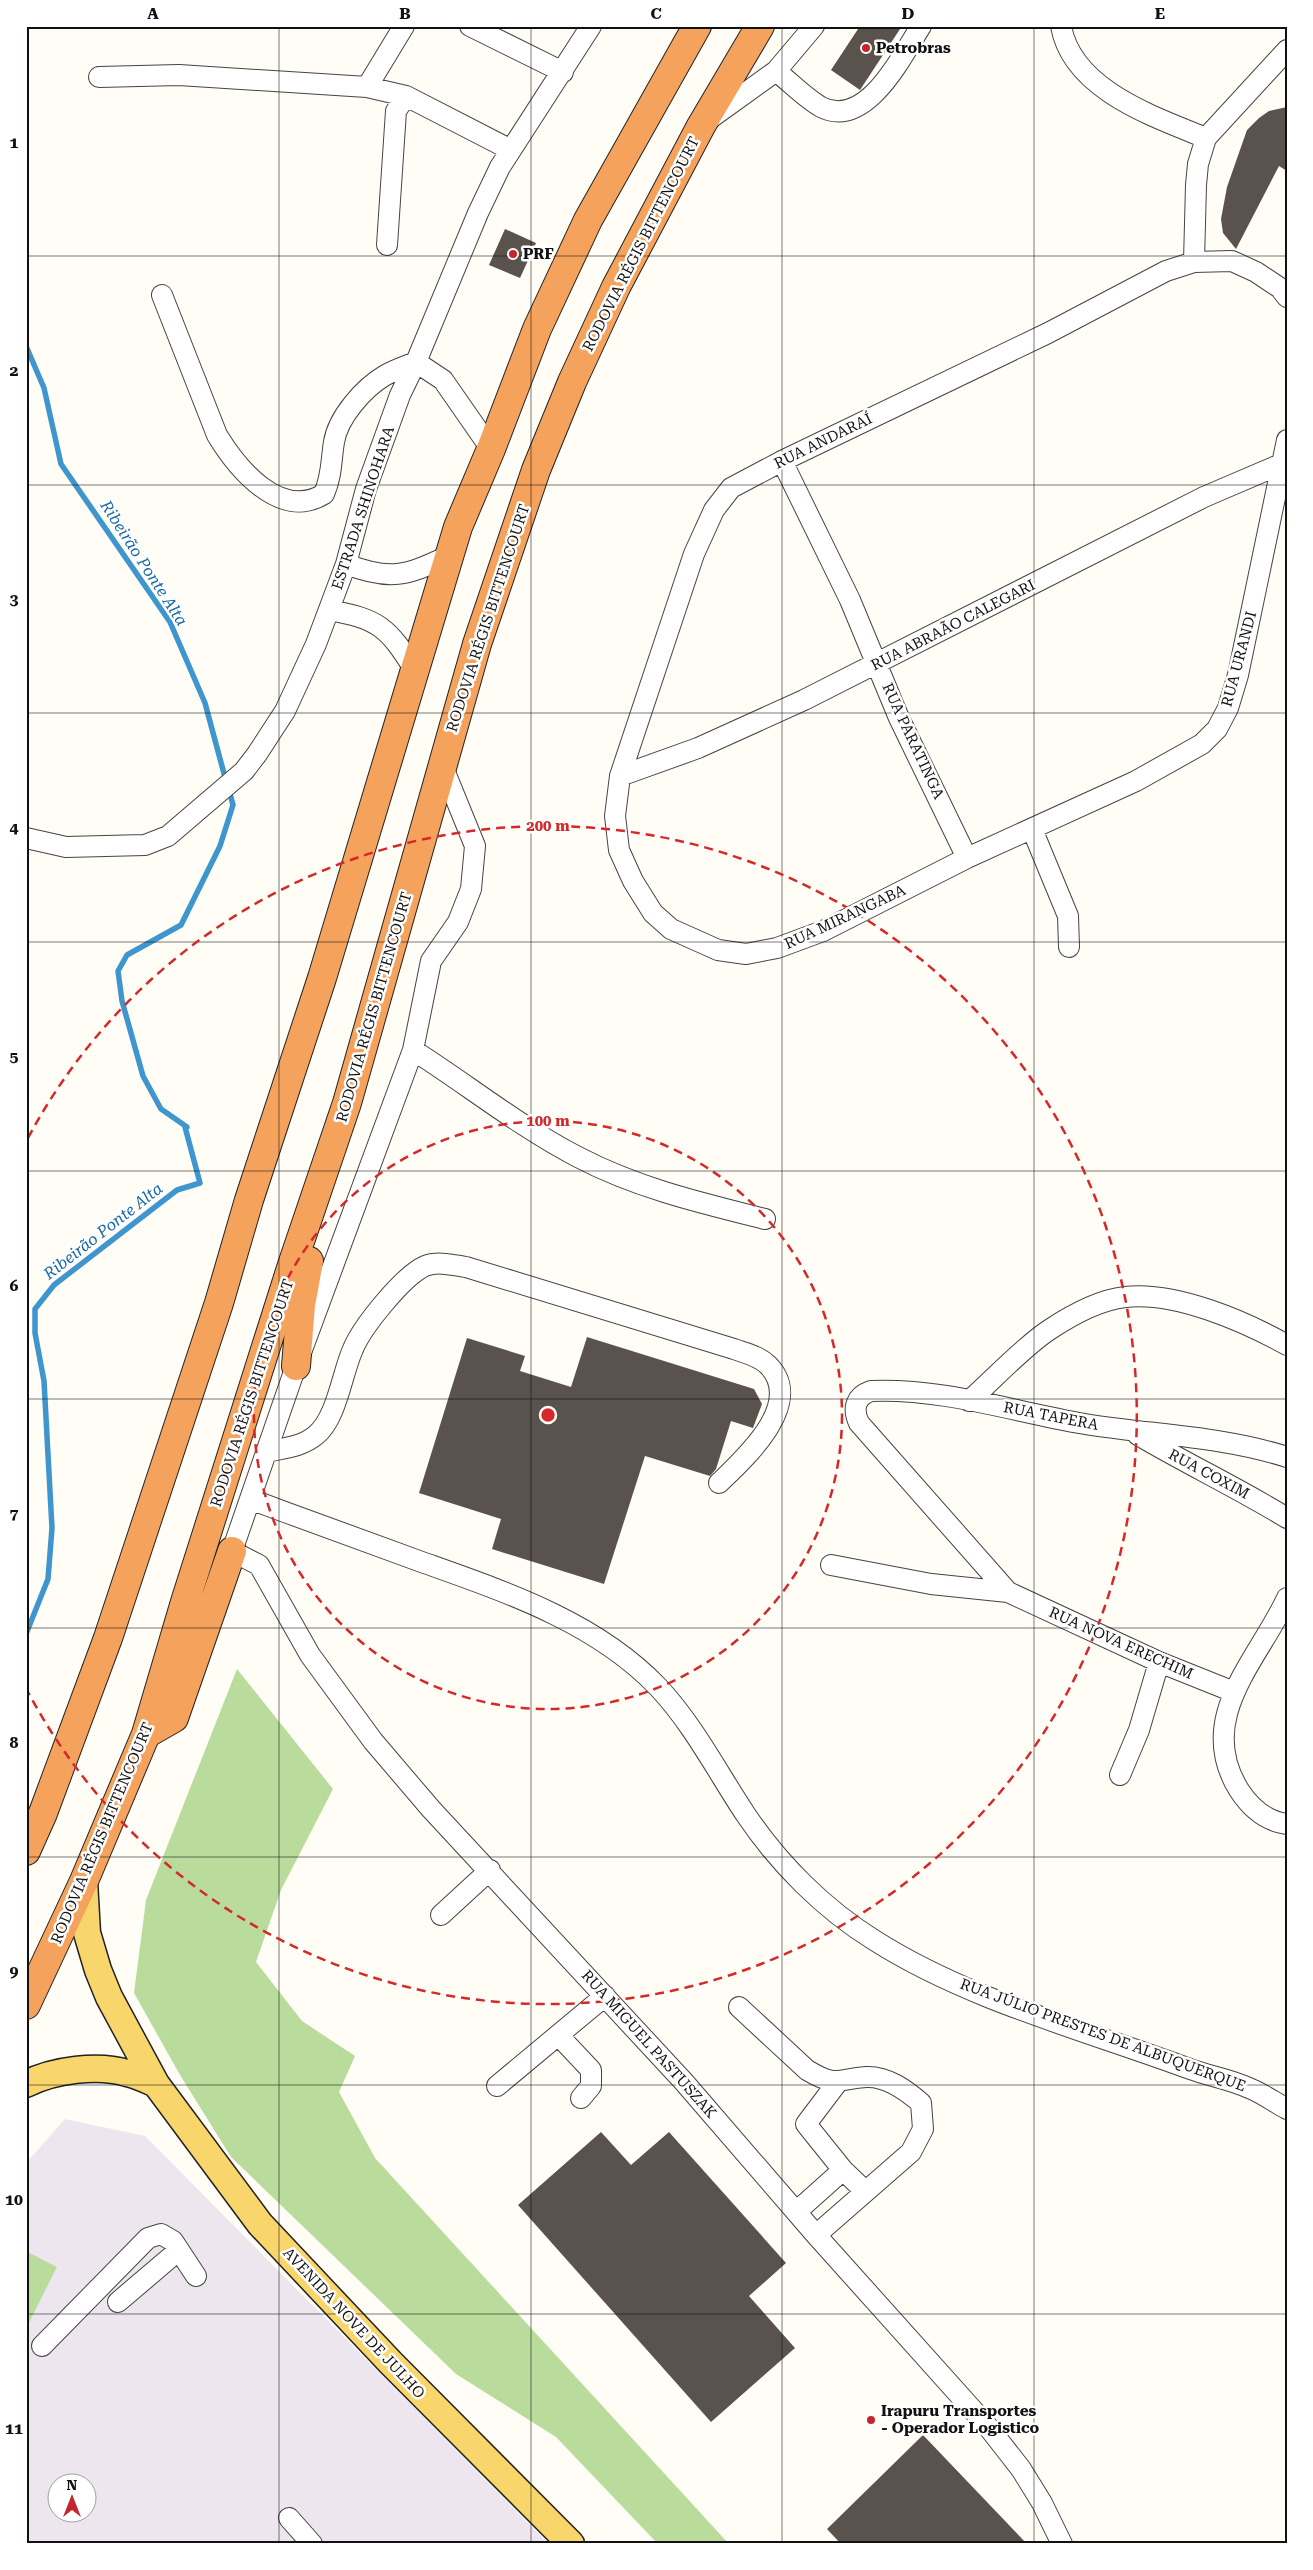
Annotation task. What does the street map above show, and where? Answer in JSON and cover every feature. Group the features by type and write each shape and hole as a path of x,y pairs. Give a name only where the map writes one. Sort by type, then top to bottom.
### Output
{"highway":[{"path":"26,1852 46,1804 108,1638 219,1303 249,1200 322,978 448,556 537,329 588,220 697,26"},
{"name":"RODOVIA RÉGIS BITTENCOURT","path":"26,2005 84,1881 146,1734 184,1602 292,1265 347,1103 477,644 536,470 572,382 616,287 700,126 760,26"},
{"path":"296,1366 301,1305 309,1262 330,1187 347,1103"},
{"path":"146,1734 174,1718 232,1551"}],"main road":[{"name":"AVENIDA NOVE DE JULHO","path":"84,1881 87,1933 98,1970 124,2026 156,2084 260,2224 390,2363 571,2544"},
{"path":"26,2084 65,2072 97,2070 125,2072 156,2084"}],"street":[{"path":"366,87 404,26"},
{"path":"470,26 563,72"},
{"name":"ESTRADA SHINOHARA","path":"26,838 66,847 145,845 168,836 244,771 257,754 284,711 316,644 346,564 366,489 400,394 416,362 478,213 500,167 591,26"},
{"path":"700,126 776,71 814,26"},
{"path":"776,71 821,106 838,112 854,110 867,100 888,77 921,26"},
{"path":"1061,26 1062,34 1079,65 1102,86 1137,110 1206,138"},
{"path":"1287,50 1206,138 1198,164 1194,262 1232,262 1256,272 1280,288 1287,297"},
{"path":"1267,70 1287,76"},
{"path":"99,77 179,75 366,87 406,96 511,150"},
{"path":"387,245 396,111 406,96"},
{"name":"RUA ANDARAÍ","path":"620,776 694,554 714,510 731,488 782,461 1048,333 1166,271 1194,262"},
{"path":"162,295 217,435 230,456 247,475 262,488 287,500 304,502 324,494 332,470 334,441 345,417 363,394 384,376 416,362 443,380 491,449"},
{"name":"RUA URANDI","path":"1032,829 1136,781 1174,761 1202,744 1216,729 1228,708 1238,675 1287,440"},
{"name":"RUA PARATINGA","path":"782,461 850,600 899,718 967,858"},
{"name":"RUA ABRAÃO CALEGARI","path":"620,776 698,748 804,700 1204,497 1281,464"},
{"path":"346,564 367,572 392,575 415,572 448,556"},
{"path":"329,610 360,615 376,622 396,641 414,669"},
{"path":"232,1551 296,1366 413,1050 431,961 458,922 471,889 475,846 442,765"},
{"name":"RUA MIRANGABA","path":"620,776 615,816 619,850 633,881 653,913 671,929 718,950 746,954 777,948 823,931 967,858 1032,829"},
{"path":"1032,829 1068,916 1069,947"},
{"path":"413,1050 541,1136 579,1157 665,1193 765,1219"},
{"path":"266,1452 301,1445 317,1435 328,1419 352,1350 365,1326 408,1278 425,1266 443,1263 466,1267 734,1349 757,1357 768,1365 777,1378 780,1394 777,1412 755,1446 719,1483"},
{"path":"969,1401 1048,1331 1110,1300 1125,1297 1145,1296 1211,1311 1248,1325 1287,1345"},
{"name":"RUA TAPERA","path":"870,1436 856,1415 858,1399 862,1394 871,1391 930,1392 1130,1431 1238,1443 1287,1457"},
{"name":"RUA COXIM","path":"1130,1431 1186,1463 1236,1488 1287,1518"},
{"name":"RUA NOVA ERECHIM","path":"870,1436 1008,1592"},
{"name":"RUA JÚLIO PRESTES DE ALBUQUERQUE","path":"250,1499 518,1598 578,1627 623,1655 659,1688 691,1730 748,1818 780,1859 829,1908 873,1940 912,1962 972,1989 1049,2019 1248,2087 1287,2109"},
{"name":"RUA MIGUEL PASTUSZAK","path":"232,1551 259,1565 310,1655 373,1740 431,1809 490,1870 690,2089 816,2235 915,2343 994,2435 1021,2468 1062,2544"},
{"name":"RUA NOVA ERECHIM","path":"832,1565 931,1584 1008,1592 1160,1662 1234,1692"},
{"path":"1287,1598 1234,1692 1226,1710 1225,1737 1231,1777 1247,1802 1267,1818 1287,1824"},
{"path":"1120,1776 1139,1730 1160,1662"},
{"path":"441,1915 490,1870"},
{"path":"497,2086 605,1996"},
{"path":"739,2007 808,2070 837,2083 867,2077 884,2080 906,2090 921,2103 923,2129 911,2152 816,2235"},
{"path":"558,2035 591,2070 591,2086 581,2098"},
{"path":"837,2083 806,2124 843,2170 865,2191"},
{"path":"796,2212 843,2170"},
{"path":"42,2346 148,2238 161,2234 173,2240 196,2276"},
{"path":"118,2302 179,2250"},
{"path":"289,2518 312,2544"}],"shaded area":[{"path":"65,2119 145,2136 549,2544 26,2544 26,2329 57,2267 26,2251 26,2163"}],"green space":[{"path":"237,1669 333,1789 281,1890 256,1962 302,2021 355,2056 339,2092 375,2158 729,2544 658,2544 556,2437 456,2374 231,2157 180,2075 134,1993 146,1900"},
{"path":"26,2251 57,2267 26,2329"}],"building":[{"name":"Petrobras","path":"860,26 902,26 860,90 831,70"},
{"path":"1287,107 1287,171 1279,166 1236,249 1223,233 1221,219 1227,187 1247,130 1269,111"},
{"name":"PRF","path":"505,229 536,243 520,278 489,265"},
{"path":"587,1337 754,1389 762,1404 753,1428 731,1421 716,1469 710,1476 645,1456 604,1584 492,1549 501,1519 419,1493 467,1338 525,1356 520,1371 571,1387"},
{"path":"601,2132 631,2165 669,2132 786,2263 749,2296 795,2348 711,2422 518,2205"},
{"path":"923,2435 1027,2544 841,2544 827,2529"}],"waterway":[{"name":"Ribeirão Ponte Alta","path":"26,346 44,388 61,464 170,622 205,703 226,781"},
{"name":"Ribeirão Ponte Alta","path":"26,1634 48,1579 52,1528 44,1381 35,1333 35,1309 54,1285 177,1190 200,1183 185,1127 187,1127 161,1109 143,1076 122,1001 118,971 127,955 181,925 220,846 233,805 229,790"}],"place":[{"name":"Petrobras","path":"866,48"},
{"name":"PRF","path":"513,254"},
{"name":"Irapuru Transportes - Operador Logistico","path":"871,2420"}]}
